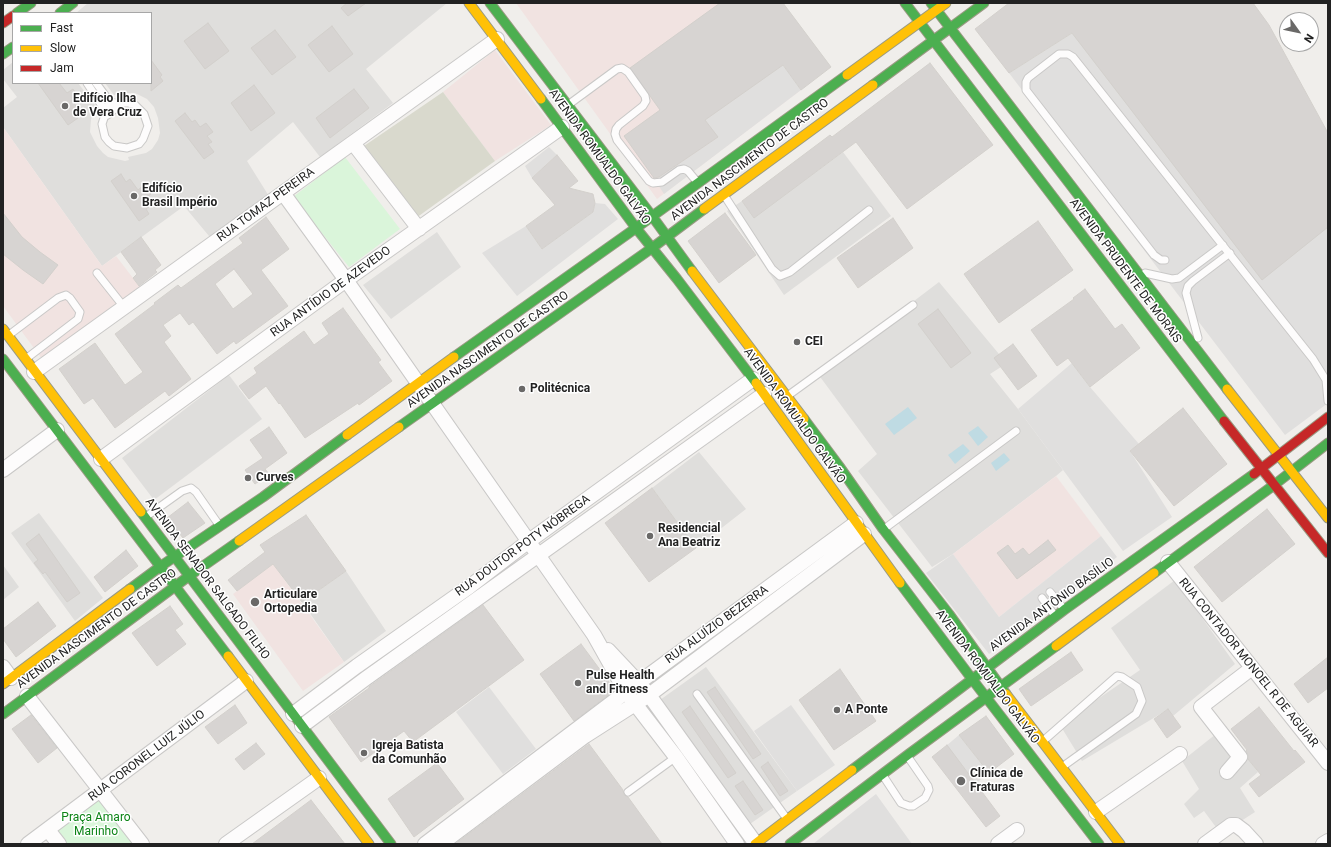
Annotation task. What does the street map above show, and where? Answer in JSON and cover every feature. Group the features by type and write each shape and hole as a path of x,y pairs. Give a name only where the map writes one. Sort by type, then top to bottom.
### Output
{"main road":[{"path":"18,12 31,3"},
{"path":"61,12 73,3"},
{"name":"AVENIDA ROMUALDO GALVÃO","path":"469,3 636,228 678,279 753,379 860,528 972,679 1099,844"},
{"name":"AVENIDA ROMUALDO GALVÃO","path":"490,3 652,216 712,299 839,466 883,529 1120,844"},
{"name":"AVENIDA PRUDENTE DE MORAIS","path":"905,3 1261,469 1328,552"},
{"name":"AVENIDA NASCIMENTO DE CASTRO","path":"6,677 161,566 263,497 417,383 781,124 919,22 934,6 946,3"},
{"name":"AVENIDA NASCIMENTO DE CASTRO","path":"3,714 189,576 652,248 984,3"},
{"name":"AVENIDA PRUDENTE DE MORAIS","path":"934,6 1291,472 1328,518"},
{"path":"3,23 12,17"},
{"path":"3,54 12,48"},
{"path":"846,92 868,88"},
{"path":"814,100 833,95"},
{"path":"769,144 781,124"},
{"path":"751,174 762,156"},
{"name":"AVENIDA SENADOR SALGADO FILHO","path":"5,332 391,844"},
{"path":"3,359 161,566 318,778 369,844"},
{"name":"AVENIDA ANTÔNIO BASÍLIO","path":"755,844 1055,616 1261,469 1328,417"},
{"path":"790,844 882,774 1274,485 1328,443"},
{"path":"263,497 292,503"},
{"path":"879,750 908,755"}],"street":[{"name":"RUA TOMAZ PEREIRA","path":"34,372 497,39"},
{"name":"RUA ANTÍDIO DE AZEVEDO","path":"101,459 346,280 562,127"},
{"path":"353,143 419,229"},
{"path":"283,193 346,280 594,635 626,692 676,757 737,844"},
{"name":"RUA DOUTOR POTY NÓBREGA","path":"293,714 357,666 469,587 528,541 753,379"},
{"name":"RUA DOUTOR POTY NÓBREGA","path":"302,726 365,679 764,394"},
{"path":"3,470 57,430"},
{"name":"RUA ALUÍZIO BEZERRA","path":"425,844 444,838 562,747 626,692 860,528"},
{"name":"RUA ALUÍZIO BEZERRA","path":"562,747 584,736 649,696 860,528"},
{"name":"RUA CONTADOR MONOEL R DE AGUIAR","path":"1168,562 1328,763"},
{"path":"469,587 477,600"},
{"path":"594,635 639,683 673,728 755,844"},
{"path":"357,666 365,679"},
{"path":"1227,772 1240,757 1201,707 1252,668"},
{"name":"RUA CORONEL LUIZ JÚLIO","path":"28,844 246,681"},
{"path":"27,696 142,844"},
{"path":"661,737 673,728"},
{"path":"1096,812 1180,754"},
{"path":"226,844 318,778"},
{"path":"1204,844 1231,825 1236,825 1256,844"},
{"path":"48,830 59,844"},
{"path":"998,844 1017,830"},
{"path":"1323,844 1328,841"}],"lane":[{"path":"1165,260 1161,260 1154,255 1026,90 1026,82 1028,78 1059,54 1068,54 1072,57 1230,253 1313,359 1327,380 1328,401"},
{"path":"568,105 617,69 622,68 628,72 645,96 646,101 643,106 616,129 617,140 649,181 653,183 662,182 679,170 684,169 688,171 698,183"},
{"path":"88,84 110,109"},
{"path":"97,84 110,109"},
{"path":"122,103 128,103 135,105 144,114 148,126 146,133 139,144 126,148 114,146 109,142 105,137 102,124 110,109 122,103"},
{"path":"724,195 772,269 780,276 790,272 869,210"},
{"path":"1137,271 1172,279 1179,278 1224,246"},
{"path":"1202,356 1186,293 1188,286 1193,281 1230,253"},
{"path":"97,273 124,307"},
{"path":"5,332 58,298 66,294 70,298 80,312 78,319 25,359"},
{"path":"786,397 913,305"},
{"path":"883,529 1016,431"},
{"path":"145,517 182,491 191,488 196,492 220,526"},
{"path":"1050,592 1064,610"},
{"path":"1042,598 1055,616"},
{"path":"1042,742 1117,676 1122,677 1137,686 1142,701 1136,714 1062,767"},
{"path":"697,694 787,820"},
{"path":"882,774 901,803 913,806 925,798 929,790 928,786 908,755"},
{"path":"628,792 676,757"}],"shaded area":[{"path":"88,3 447,3 366,69 393,103 320,157 293,122 247,161 272,201 214,242 184,206 102,266 3,127 3,108 17,97 3,79 3,70 12,63 12,84 79,84 98,109 91,119 90,132 97,146 108,157 125,161 129,160 128,157 146,153 152,149 158,140 160,133 158,118 154,107 147,99 135,93 122,93 114,95 106,84 152,84 152,12 77,12"},
{"path":"516,3 738,3 801,90 657,199"},
{"path":"1072,33 1328,227 1328,403 1285,435 1009,73"},
{"path":"495,50 551,125 495,161 443,92"},
{"path":"783,65 801,90 664,194 655,180 717,138 705,120"},
{"path":"443,92 495,161 416,218 364,146"},
{"path":"3,127 102,266 116,256 143,291 42,359 3,306"},
{"path":"549,147 557,155 532,178 525,166"},
{"path":"843,152 891,216 784,295 727,211 742,201 754,217"},
{"path":"595,203 605,204 618,219 517,296 482,253 526,226 542,249 593,212"},
{"path":"437,232 461,267 391,319 363,285"},
{"path":"939,282 999,354 1001,367 990,374 1063,470 953,554 932,567 858,471 877,454 818,374"},
{"path":"1072,363 1090,387 1139,444 1130,451 1172,517 1123,551 1018,409"},
{"path":"229,375 262,419 154,500 122,458"},
{"path":"699,452 746,509 696,548 652,488"},
{"path":"1056,476 1101,536 999,617 953,554"},
{"path":"39,513 103,598 75,621 11,533"},
{"path":"1101,536 1117,557 989,654 926,573 953,554 999,617"},
{"path":"273,564 344,662 303,691 233,594"},
{"path":"3,565 19,587 3,600"},
{"path":"346,571 386,631 344,662 302,602"},
{"path":"1175,580 1235,664 1173,716 1167,710 1082,761 1060,725 1140,670 1111,628"},
{"path":"706,667 797,791 750,824 660,700"},
{"path":"489,687 536,749 503,774 456,712"},
{"path":"791,705 835,765 797,791 754,731"},
{"path":"1226,726 1258,772 1240,788 1255,812 1221,834 1204,811 1194,818 1184,804 1199,789 1182,761"},
{"path":"959,735 989,773 976,783 946,746"},
{"path":"876,794 912,844 813,844 858,808"}],"green space":[{"path":"345,157 400,229 349,267 293,197"},
{"name":"Praça Amaro Marinho","path":"99,800 135,844 67,844 56,831"}],"water":[{"path":"908,407 917,418 894,435 885,424"},
{"path":"978,426 988,437 978,446 968,433"},
{"path":"963,444 970,451 955,464 948,455"},
{"path":"1004,453 1010,460 996,471 991,463"}],"building":[{"path":"347,3 366,3 348,16 341,8"},
{"path":"720,3 783,3 831,67 801,90 783,65 705,120 718,137 659,177 654,178 624,136 660,110 630,68"},
{"path":"1009,3 1253,3 1269,25 1279,43 1279,52 1284,52 1328,133 1328,227 1262,280 1072,33 1009,73 975,29"},
{"path":"208,23 229,51 205,69 184,41"},
{"path":"332,26 353,54 329,72 308,45"},
{"path":"275,30 296,57 272,75 251,48"},
{"path":"152,61 162,75 160,77 163,81 151,91"},
{"path":"930,63 993,145 907,209 856,142 754,218 742,201 830,135 832,137"},
{"name":"Edifício Ilha de Vera Cruz","path":"39,84 60,84 67,93 73,89 79,98 73,102 79,110 75,113 78,118 68,125"},
{"path":"254,85 275,113 251,131 231,103"},
{"path":"354,89 369,108 330,138 316,118"},
{"path":"185,113 192,122 195,120 200,127 206,123 213,132 207,136 212,142 208,144 214,152 204,159 175,121"},
{"path":"557,155 578,181 569,188 593,194 595,203 593,212 542,249 526,226 555,205 532,178"},
{"name":"Edifício Brasil Império","path":"121,174 126,182 130,179 138,190 144,185 151,194 144,199 150,206 146,209 149,214 139,221 111,181"},
{"path":"3,213 22,237 58,265 43,284 3,254"},
{"path":"725,213 756,255 719,283 688,241"},
{"path":"266,217 289,249 261,270 288,306 236,344 234,341 217,354 193,322 189,325 180,313 163,325 171,336 164,342 191,379 169,396 165,391 115,428 93,398 84,404 59,369 95,343 125,385 143,372 115,334 178,285 181,288 243,243 239,238","holes":["234,269 253,294 233,309 215,284"]},
{"path":"893,218 913,248 858,288 837,258"},
{"path":"1038,221 1073,270 999,323 964,274"},
{"path":"141,237 161,265 155,270 157,272 139,286 133,278 137,274 121,252"},
{"path":"1085,289 1115,329 1122,324 1140,348 1090,387 1068,358 1057,366 1031,330 1074,299 1073,298"},
{"path":"343,308 381,360 378,362 392,381 359,405 358,403 305,438 266,386 249,399 239,386 257,373 254,368 304,331 314,345 329,334 322,323"},
{"path":"938,309 971,353 951,368 918,324"},
{"path":"1013,344 1037,376 1018,390 994,358"},
{"path":"1183,408 1227,464 1174,506 1130,451"},
{"path":"269,427 287,453 265,469 269,474 255,484 245,470 263,458 250,440"},
{"name":"Residencial Ana Beatriz","path":"652,488 696,548 649,582 605,523"},
{"path":"188,502 205,523 183,538 167,518"},
{"path":"1267,509 1295,544 1222,602 1194,567"},
{"path":"306,515 346,571 302,602 273,564 237,591 228,580 265,552 260,545"},
{"path":"39,534 80,593 67,602 45,572 43,574 34,563 38,560 26,544"},
{"path":"1048,540 1056,550 1017,579 997,553 1008,545 1015,554 1023,548 1029,555"},
{"path":"126,550 138,566 105,592 94,577"},
{"path":"38,602 56,626 16,657 3,639 3,629"},
{"path":"483,605 524,660 413,742 404,731 361,762 329,717"},
{"path":"170,606 183,624 175,630 186,644 157,666 132,633"},
{"name":"Pulse Health and Fitness","path":"581,644 615,690 574,721 540,674"},
{"path":"1071,652 1083,670 1031,706 1019,689"},
{"path":"1328,657 1328,688 1308,703 1294,684"},
{"name":"A Ponte","path":"840,669 876,721 834,750 799,700"},
{"path":"715,687 761,754 753,759 707,692"},
{"path":"235,705 247,723 218,744 205,727"},
{"path":"690,706 736,773 728,778 682,712"},
{"path":"1259,707 1294,751 1295,750 1305,762 1259,797 1249,784 1261,775 1248,759 1247,750 1231,729"},
{"path":"1168,709 1181,727 1167,738 1154,719"},
{"path":"31,715 57,748 38,763 12,729"},
{"path":"986,716 1014,754 989,773 959,735"},
{"path":"256,743 265,754 244,770 235,759"},
{"path":"589,744 623,790 624,795 628,797 662,844 455,844"},
{"path":"947,745 1000,816 986,827 932,757"},
{"path":"768,762 788,791 780,796 761,767"},
{"path":"437,763 464,799 414,837 388,799"},
{"path":"743,781 763,810 755,815 735,786"},
{"path":"311,800 345,844 252,844"}],"traffic: fast":[{"path":"18,12 31,3"},
{"path":"61,12 73,3"},
{"path":"490,3 692,271"},
{"path":"905,3 1224,421"},
{"path":"931,3 1227,389"},
{"path":"873,85 984,3"},
{"path":"3,54 12,48"},
{"path":"454,357 636,228 847,75"},
{"path":"541,99 636,228 756,383"},
{"path":"399,427 652,248 704,209"},
{"path":"3,359 228,656"},
{"path":"804,419 883,529 949,614 1006,694"},
{"path":"130,589 161,566 263,497 347,435"},
{"path":"1154,573 1274,485 1328,443"},
{"path":"852,770 1064,610 1254,474"},
{"path":"141,512 391,844"},
{"path":"3,714 189,576 239,541"},
{"path":"900,583 1099,844"},
{"path":"790,844 1056,646"}],"traffic: slow":[{"path":"469,3 541,99"},
{"path":"847,75 946,3"},
{"path":"704,209 873,85"},
{"path":"692,271 804,419"},
{"path":"3,329 141,512"},
{"path":"347,435 454,357"},
{"path":"756,383 900,583"},
{"path":"1227,389 1328,518"},
{"path":"239,541 399,427"},
{"path":"1056,646 1154,573"},
{"path":"3,684 130,589"},
{"path":"228,656 369,844"},
{"path":"1006,694 1120,844"},
{"path":"755,844 852,770"}],"traffic: jam":[{"path":"3,23 12,17"},
{"path":"1254,474 1328,417"},
{"path":"1224,421 1328,553"}],"place":[{"name":"Edifício Ilha de Vera Cruz","path":"65,106"},
{"name":"Edifício Brasil Império","path":"134,196"},
{"name":"CEI","path":"797,342"},
{"name":"Politécnica","path":"522,389"},
{"name":"Curves","path":"248,478"},
{"name":"Residencial Ana Beatriz","path":"650,536"},
{"name":"Articulare Ortopedia","path":"255,602"},
{"name":"Pulse Health and Fitness","path":"578,683"},
{"name":"A Ponte","path":"837,710"},
{"name":"Igreja Batista da Comunhão","path":"364,753"},
{"name":"Clínica de Fraturas","path":"961,781"}]}
